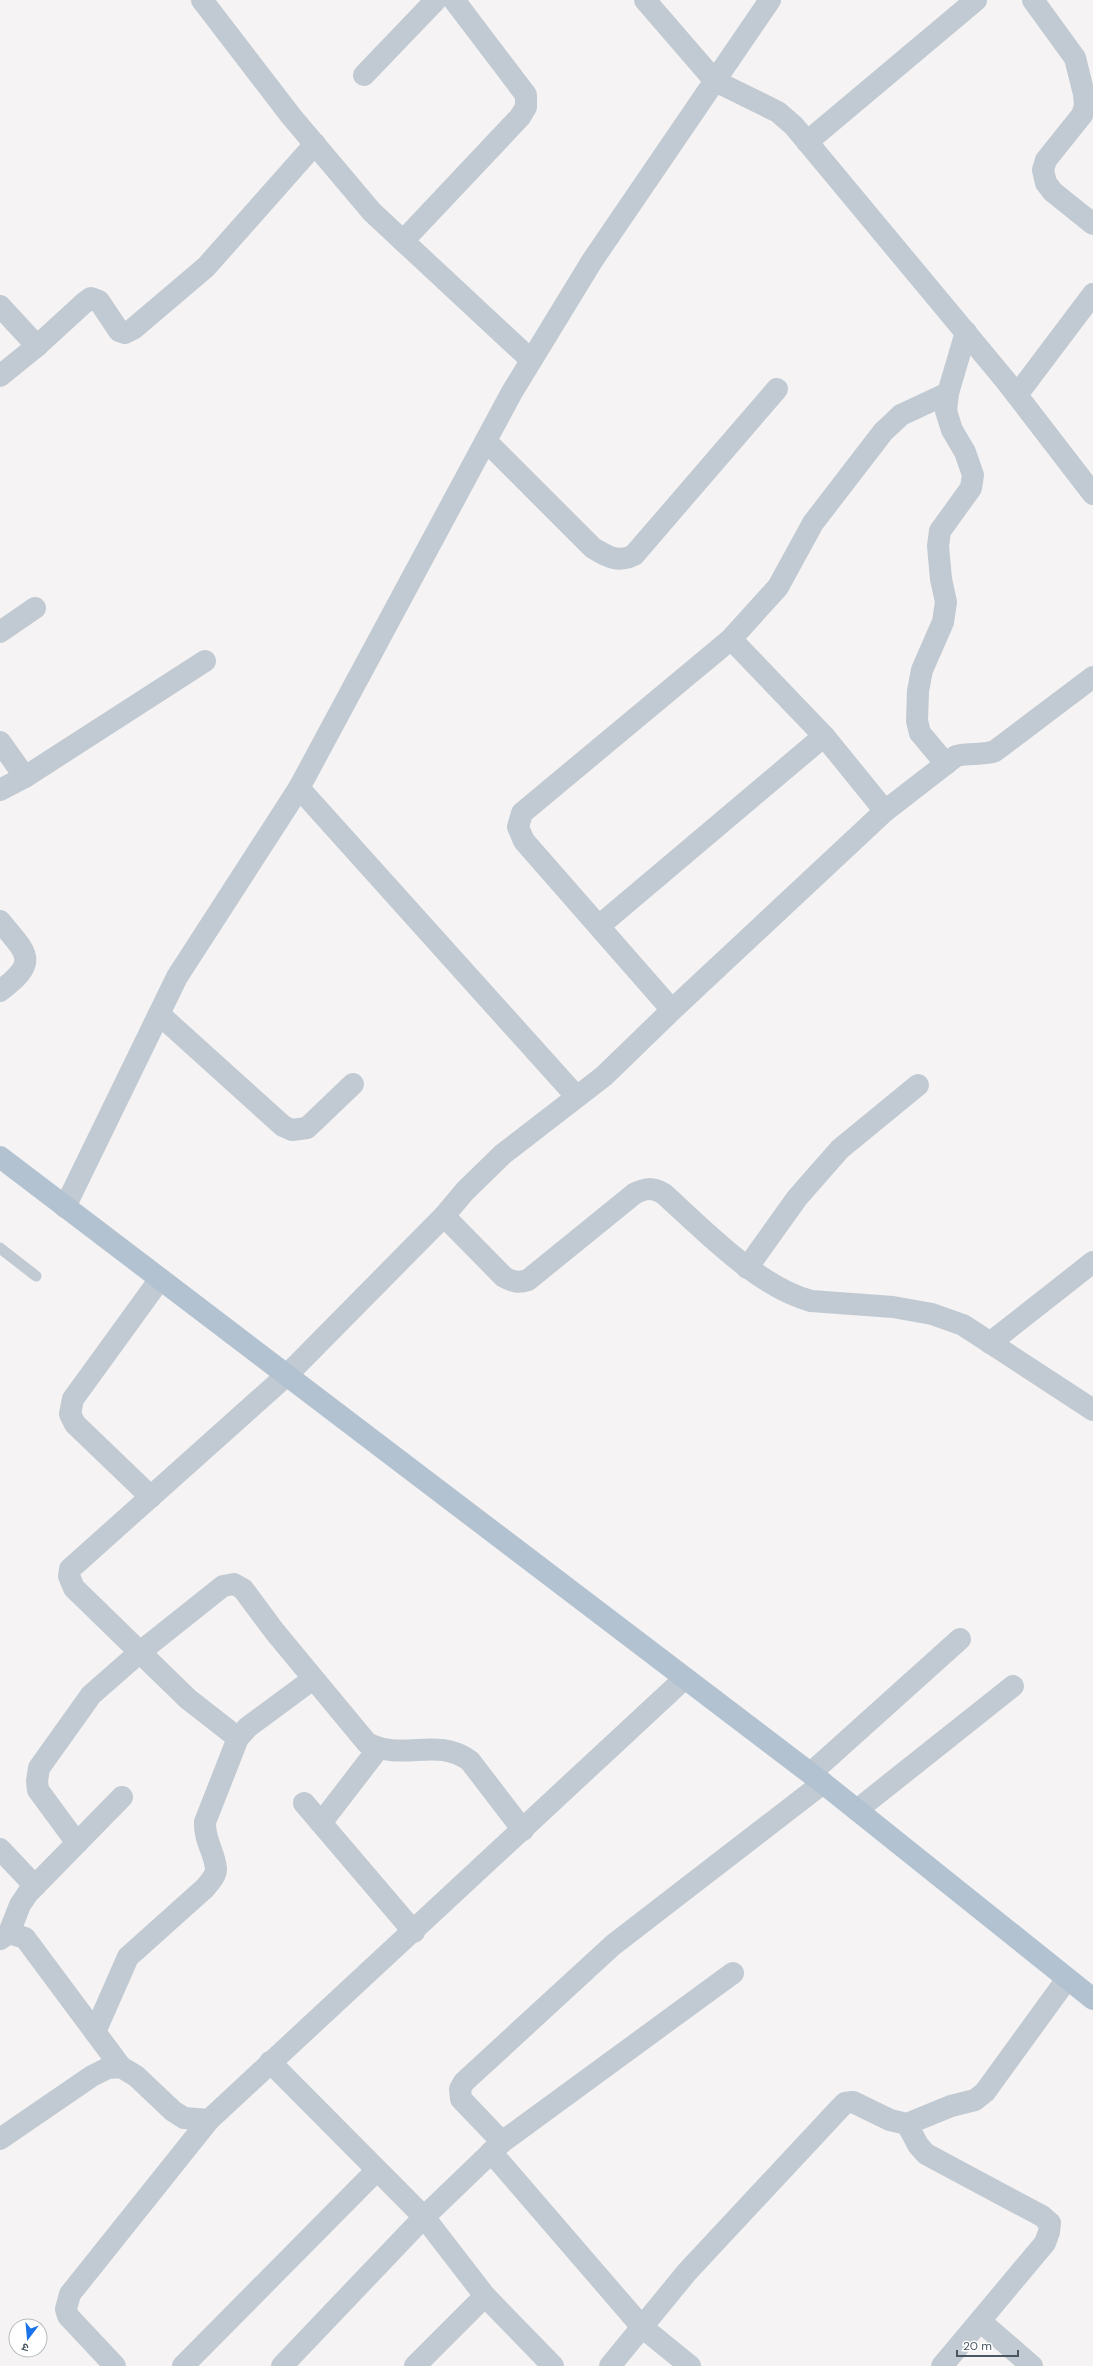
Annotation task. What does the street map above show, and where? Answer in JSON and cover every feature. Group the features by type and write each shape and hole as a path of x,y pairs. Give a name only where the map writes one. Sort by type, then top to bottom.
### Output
{"main road":[{"path":"0,1156 160,1279 288,1374 684,1679 817,1778 1093,1999"}],"street":[{"path":"202,0 315,144 372,212 531,360"},
{"path":"364,76 436,0"},
{"path":"403,241 520,117 526,107 526,95 454,0"},
{"path":"645,0 715,81 778,112 794,126 966,332 1093,494"},
{"path":"65,1207 177,977 300,788 531,360 592,262 770,0"},
{"path":"807,142 976,0"},
{"path":"1033,0 1075,58 1084,94 1085,106 1082,115 1046,160 1043,170 1046,183 1053,192 1093,224"},
{"path":"0,376 36,346 84,302 91,298 99,301 119,331 126,333 133,329 206,267 315,144"},
{"path":"1017,396 1093,294"},
{"path":"0,306 36,346"},
{"path":"946,764 920,734 917,721 922,670 943,622 946,602 941,579 938,546 940,531 971,488 973,475 965,452 952,430 946,411 948,393 966,332"},
{"path":"486,441 593,548 610,558 624,560 634,555 777,389"},
{"path":"672,1010 524,841 518,828 522,813 731,639 778,587 813,523 883,432 901,415 948,393"},
{"path":"0,632 35,608"},
{"path":"731,639 824,736 885,811"},
{"path":"0,790 25,777 205,661"},
{"path":"238,1738 188,1699 74,1588 69,1576 70,1569 288,1374 444,1216 465,1190 503,1154 576,1096 604,1076 672,1010 885,811 956,756 968,752 989,754 995,751 1093,677"},
{"path":"599,926 824,736"},
{"path":"0,742 25,777"},
{"path":"300,788 576,1096"},
{"path":"0,921 25,951 26,960 19,976 0,991"},
{"path":"159,1014 283,1126 292,1130 307,1128 353,1084"},
{"path":"747,1268 797,1198 840,1149 918,1085"},
{"path":"444,1216 504,1278 514,1282 522,1282 528,1280 634,1194 645,1188 655,1188 664,1194 747,1268 799,1298 811,1301 893,1307 932,1314 963,1325 1093,1410"},
{"path":"990,1343 1093,1262"},
{"path":"151,1497 75,1424 70,1414 73,1399 160,1279"},
{"path":"77,1843 38,1790 37,1781 39,1768 91,1695 140,1652 223,1586 234,1584 243,1589 313,1679 367,1743 378,1749 386,1751 450,1749 461,1754 470,1761 522,1830"},
{"path":"690,2366 642,2327 497,2147 461,2099 460,2089 464,2082 613,1945 817,1778 960,1639"},
{"path":"95,2032 128,1957 205,1888 212,1879 216,1869 204,1834 205,1822 238,1738 248,1727 313,1679"},
{"path":"112,2365 68,2316 66,2302 70,2294 209,2120 270,2062 414,1932 684,1679"},
{"path":"857,1810 1013,1686"},
{"path":"321,1823 378,1749"},
{"path":"122,1797 35,1886 20,1905 5,1936 25,1938 121,2067 136,2076 173,2111 184,2118 209,2120"},
{"path":"304,1803 414,1932"},
{"path":"0,1849 35,1886"},
{"path":"282,2366 424,2217 497,2147 733,1973"},
{"path":"610,2366 687,2272 845,2104 853,2102 890,2120 907,2124 951,2106 975,2100 985,2092 1067,1979"},
{"path":"270,2062 376,2171 424,2217 485,2296 553,2366"},
{"path":"0,2139 92,2076 108,2068 121,2067"},
{"path":"907,2124 918,2145 926,2154 1042,2216 1050,2223 1049,2232 1045,2243 942,2366"},
{"path":"183,2366 376,2171"},
{"path":"415,2366 485,2296"},
{"path":"980,2321 1032,2366"}],"lane":[{"path":"0,1248 36,1276"}]}
